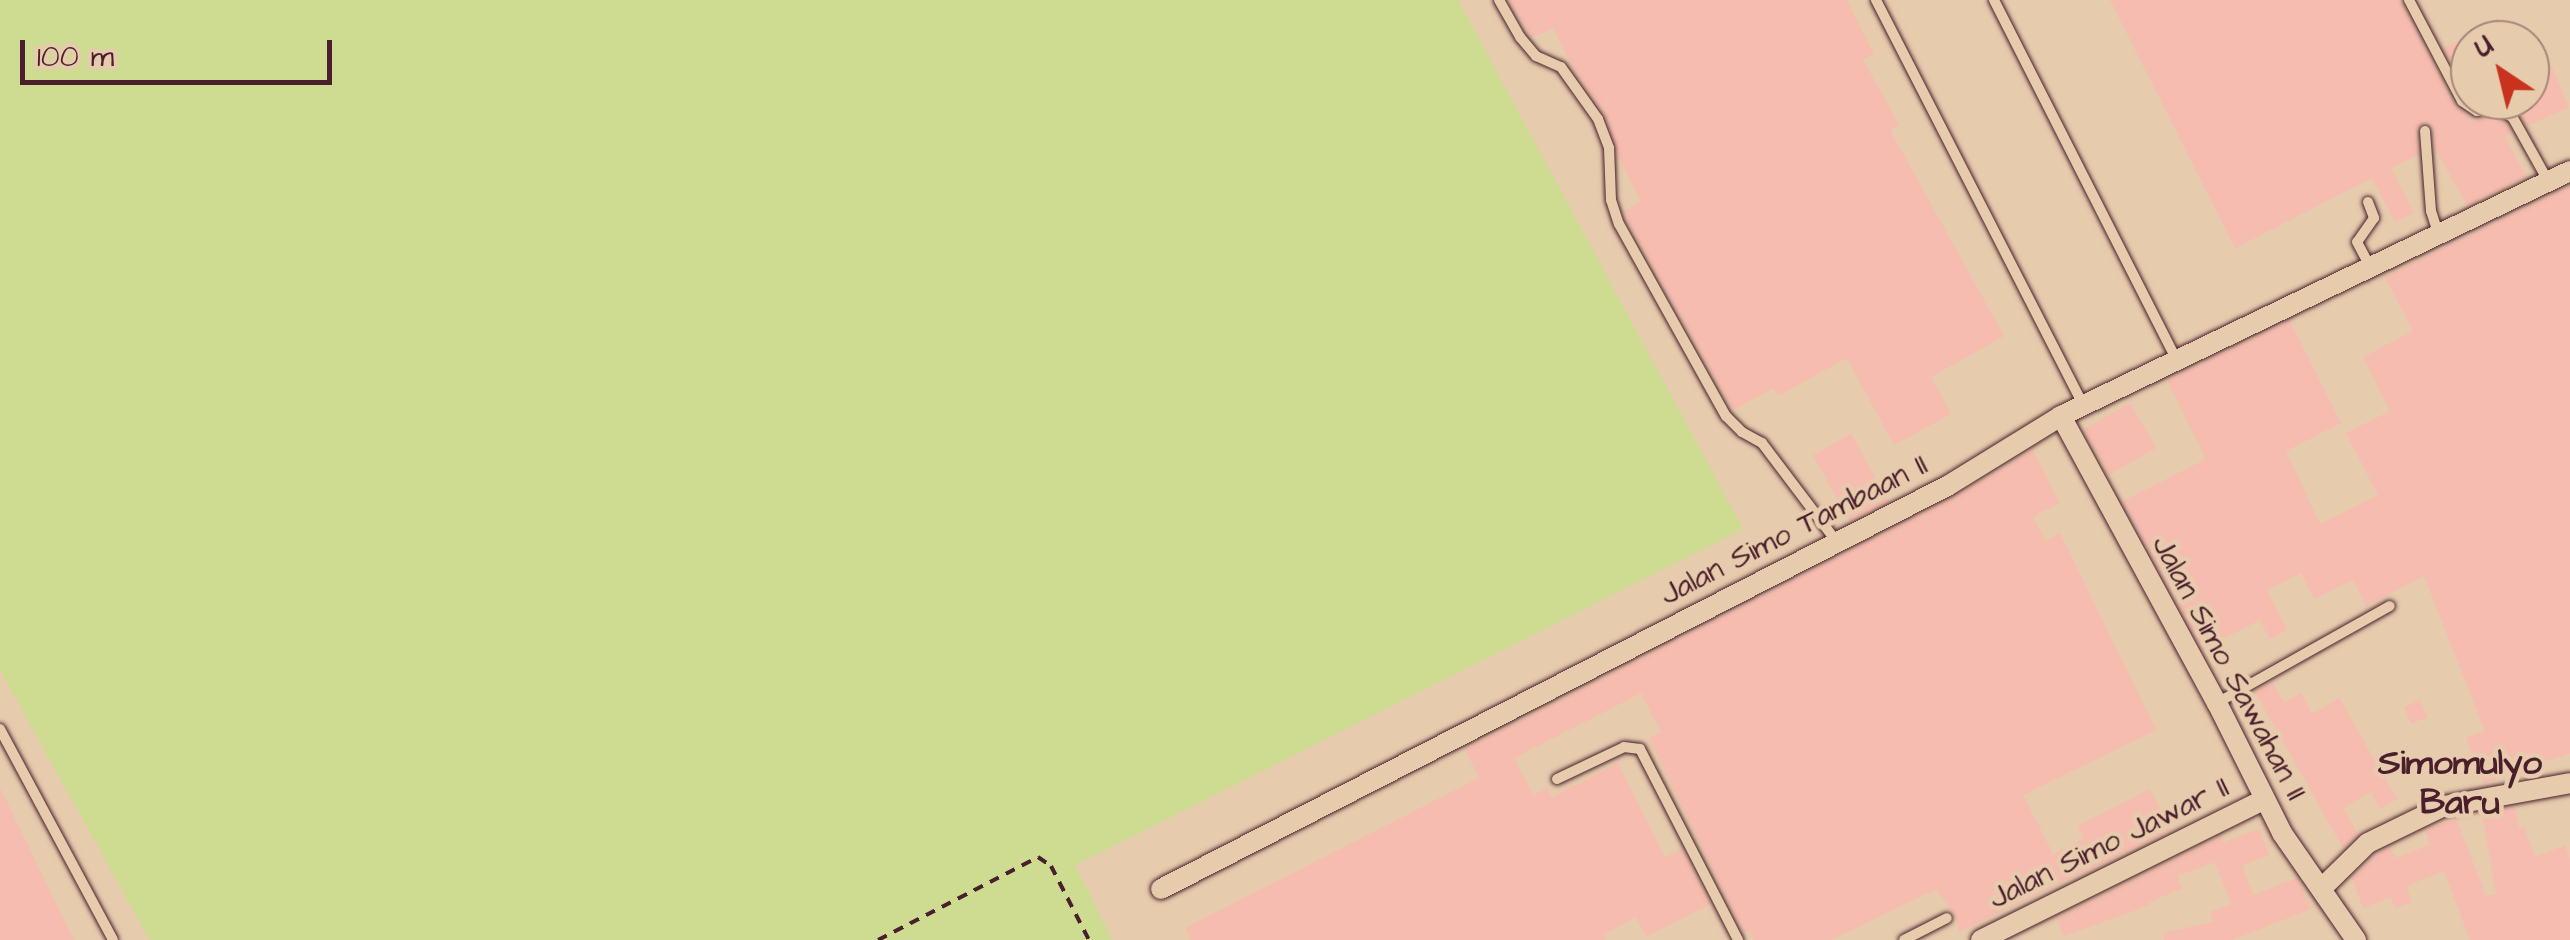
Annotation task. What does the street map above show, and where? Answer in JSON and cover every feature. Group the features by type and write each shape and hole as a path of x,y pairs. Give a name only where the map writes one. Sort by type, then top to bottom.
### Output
{"street":[{"name":"Jalan Simo Tambaan II","path":"1161,889 1949,485 2061,416 2570,171"},
{"name":"Jalan Simo Sawahan II","path":"2061,416 2218,704 2263,800 2356,940"},
{"path":"2322,888 2368,843 2444,806 2570,783"},
{"name":"Jalan Simo Jawar II","path":"1981,940 2263,800"}],"lane":[{"path":"1499,0 1520,37 1536,56 1561,67 1598,119 1609,148 1611,200 1620,224 1726,416 1762,443 1837,542"},
{"path":"1876,0 2083,405"},
{"path":"1994,0 2177,360"},
{"path":"2409,0 2462,101 2476,112 2495,108 2514,118 2548,181"},
{"path":"2425,131 2432,211 2447,232"},
{"path":"2368,202 2374,218 2357,242 2370,266"},
{"path":"2218,704 2390,606"},
{"path":"0,729 113,940"},
{"path":"1557,780 1624,747 1640,750 1738,940"},
{"path":"1904,940 1947,918"}],"path":[{"path":"878,940 1038,857 1051,866 1089,940"}],"green space":[{"path":"0,0 1458,0 1743,529 1075,865 1112,940 150,940 0,670"}],"building":[{"path":"1509,0 1847,0 1874,54 1863,60 1899,125 1890,130 2004,336 1931,377 1951,414 1894,445 1847,358 1778,396 1773,388 1733,410 1627,220 1624,211 1641,202 1618,156 1605,114 1576,73 1553,28 1532,38"},
{"path":"2110,0 2400,0 2450,96 2450,120 2500,120 2506,124 2511,133 2505,136 2526,177 2467,205 2435,148 2433,127 2423,122 2416,131 2418,155 2391,168 2414,213 2395,222 2372,178 2235,248"},
{"path":"2550,68 2569,107 2550,116"},
{"path":"2570,186 2570,753 2483,784 2466,738 2485,731 2424,576 2366,606 2353,580 2314,599 2301,573 2267,590 2287,630 2270,639 2260,620 2203,649 2123,501 2206,459 2167,380 2290,321 2341,423 2286,451 2320,524 2378,495 2346,433 2390,411 2363,357 2413,331 2385,277"},
{"path":"2130,403 2156,448 2109,475 2084,429"},
{"path":"1851,434 1888,501 1849,521 1813,455"},
{"path":"2033,450 2059,503 2033,517 2046,541 2060,533 2156,730 2023,795 2053,854 2084,838 2078,826 2150,789 2171,830 1959,932 1955,915 1936,889 1831,940 1753,940 1749,931 1744,933 1649,738 1661,732 1641,693 1514,758 1533,795 1547,788 1552,797 1618,763 1665,857 1682,849 1710,904 1646,937 1636,917 1603,935 1606,940 1191,940 1185,928 1479,778 1465,749 1955,497"},
{"path":"2272,682 2284,703 2301,693 2312,714 2339,698 2397,799 2380,809 2371,792 2343,808 2358,834 2343,848 2255,692"},
{"path":"2420,700 2427,717 2411,724 2404,707"},
{"path":"0,788 74,940 0,940"},
{"path":"2515,807 2519,828 2524,827 2535,857 2565,845 2570,859 2570,940 2470,940 2444,871 2406,886 2412,902 2395,908 2391,897 2363,908 2352,878 2376,854 2391,847 2395,858 2430,845 2425,831 2456,818 2486,896 2496,894 2482,813"},
{"path":"2259,829 2269,855 2242,866 2253,895 2297,878 2311,909 2232,940 2164,940 2163,933 2213,922 2210,912 2231,904 2215,862 2177,876 2182,888 2149,902 2150,905 2064,936 2057,918 2221,836 2224,842"}],"district":[{"name":"Simomulyo Baru","path":"2460,783"}]}
